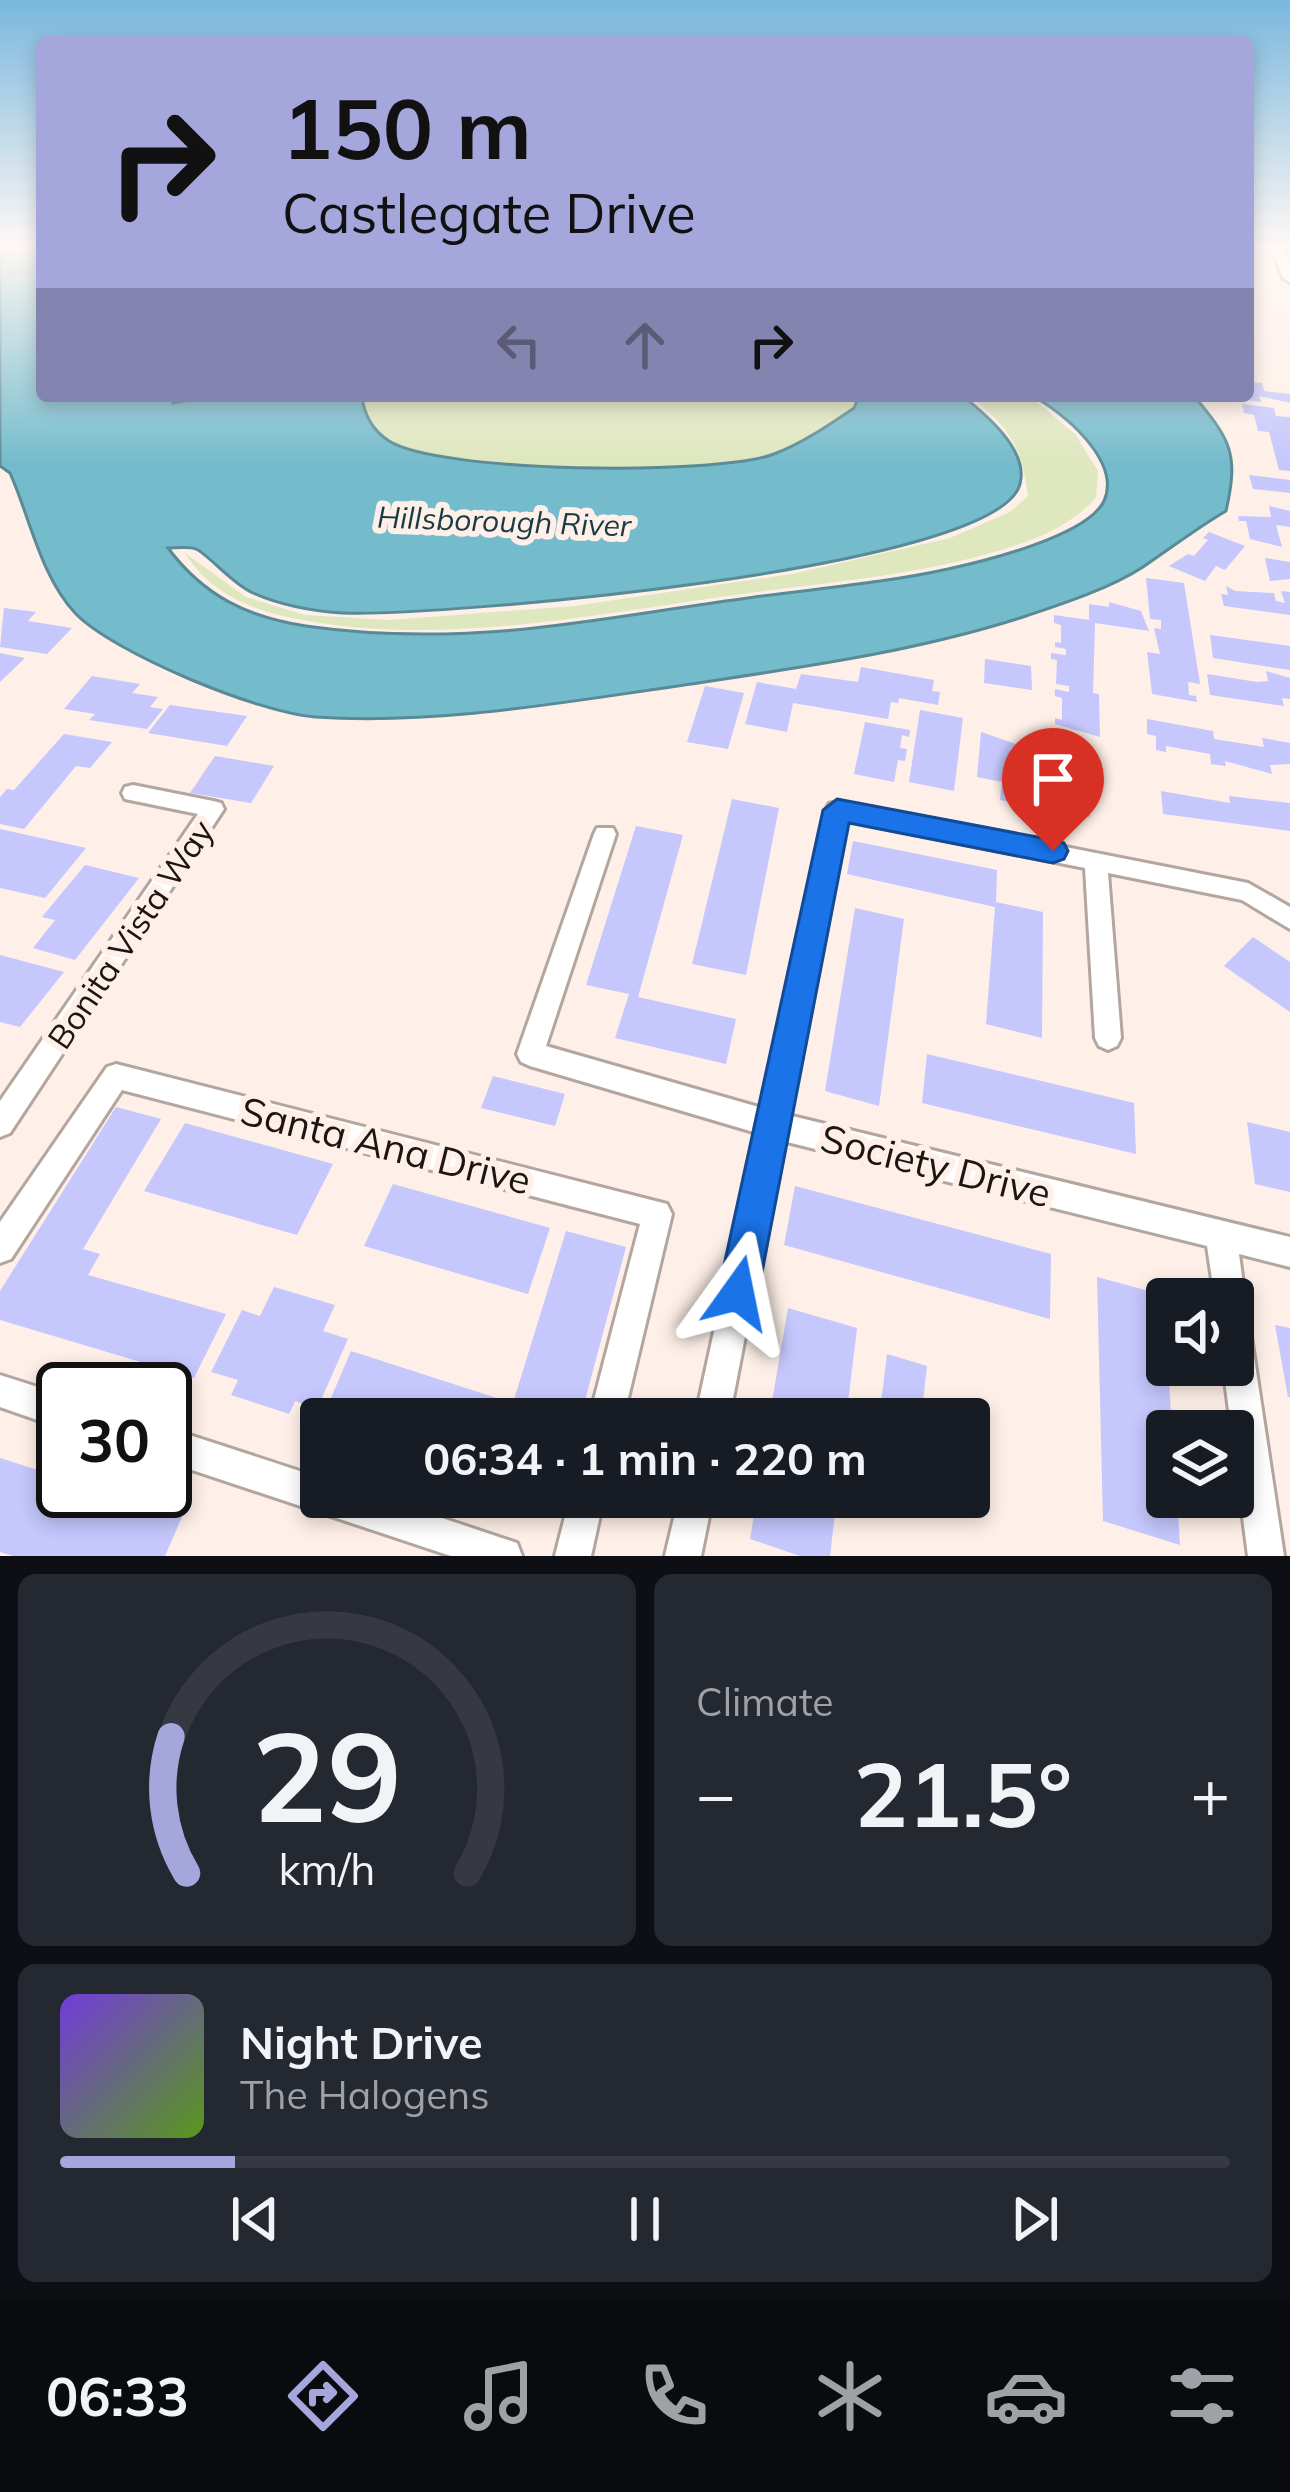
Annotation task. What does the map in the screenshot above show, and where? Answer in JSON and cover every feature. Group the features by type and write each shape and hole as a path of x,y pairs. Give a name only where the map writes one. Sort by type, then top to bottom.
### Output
{"street":[{"name":"Bonita Vista Way","path":"0,1124 214,809 133,793"},
{"path":"716,1398 837,810 1248,892 1290,919"},
{"name":"Society Drive","path":"605,834 530,1054 774,1125 1290,1252"},
{"path":"1096,860 1108,1038"},
{"name":"Santa Ana Drive","path":"0,1248 116,1076 657,1214 612,1398"},
{"path":"1221,1237 1226,1278"},
{"path":"1242,1386 1266,1556"},
{"path":"0,1391 36,1403"},
{"path":"192,1453 300,1488"},
{"path":"390,1518 503,1556"},
{"path":"573,1556 582,1518"},
{"path":"683,1556 691,1518"}],"green space":[{"path":"364,402 857,402 855,408 806,439 774,454 697,466 640,468 518,465 418,452 389,441 367,416"},
{"path":"977,402 1038,403 1075,434 1098,471 1096,498 1073,518 1038,537 923,569 525,624 416,630 362,628 272,613 222,591 185,553 246,597 305,615 390,620 574,606 792,574 950,538 1010,512 1028,496 1012,440"}],"water":[{"name":"Hillsborough River","path":"0,320 36,320 36,402 364,402 378,432 418,452 518,465 640,468 696,466 774,454 805,439 856,402 970,402 1004,434 1018,459 1020,484 989,514 918,541 821,564 591,597 342,613 275,601 245,589 196,549 168,548 196,579 246,610 332,629 437,634 572,624 897,579 1009,553 1057,536 1094,514 1107,486 1105,470 1086,439 1041,402 1199,402 1224,437 1232,475 1226,511 1143,567 1101,589 983,629 897,650 588,699 497,711 360,719 315,717 259,705 153,662 94,629 75,613 53,582 10,473 0,466"}],"building":[{"path":"1254,382 1262,383 1264,391 1290,394 1290,403 1259,396 1261,402 1254,401"},
{"path":"1242,404 1274,408 1276,416 1290,417 1290,471 1279,470 1269,432 1258,431 1254,415 1244,413"},
{"path":"1249,475 1290,480 1290,493 1253,489"},
{"path":"1269,506 1290,511 1290,527 1276,525 1282,547 1250,539 1246,521 1239,521 1238,516 1271,517"},
{"path":"1209,532 1245,546 1225,570 1216,566 1205,581 1169,566 1188,554 1194,556"},
{"path":"1265,558 1290,562 1290,579 1270,581"},
{"path":"1146,578 1184,583 1200,684 1188,682 1189,695 1196,696 1197,702 1152,694 1147,652 1160,654 1154,628 1161,629 1161,620 1150,619"},
{"path":"1226,586 1235,591 1274,593 1276,601 1285,603 1281,591 1290,592 1290,615 1224,606 1221,594 1228,595"},
{"path":"1109,602 1141,611 1149,631 1095,623 1093,693 1099,694 1100,737 1055,724 1055,718 1062,720 1062,698 1055,696 1055,689 1069,692 1069,686 1056,684 1057,660 1051,659 1051,653 1066,655 1066,649 1055,647 1055,642 1061,643 1061,625 1054,623 1054,615 1089,620 1089,604 1109,607"},
{"path":"4,608 36,612 28,621 72,628 47,654 0,647"},
{"path":"1210,635 1290,646 1290,670 1213,658"},
{"path":"0,653 25,658 0,682"},
{"path":"985,659 1031,666 1032,690 984,683"},
{"path":"861,667 934,680 932,691 940,692 938,705 899,698 898,703 891,702 888,719 793,703 787,732 745,724 757,682 796,689 801,674 858,682"},
{"path":"1266,671 1290,678 1290,699 1282,698 1284,706 1210,695 1207,674 1257,682 1268,681"},
{"path":"92,676 140,684 132,693 158,697 150,707 163,709 147,729 89,720 95,714 64,709"},
{"path":"705,686 744,693 728,749 687,742"},
{"path":"170,705 247,716 227,746 148,733"},
{"path":"920,710 963,718 954,791 909,782"},
{"path":"1147,719 1213,731 1214,739 1264,747 1262,738 1290,743 1290,764 1270,765 1272,774 1225,761 1226,766 1211,764 1210,754 1166,746 1166,752 1156,750 1156,736 1147,734"},
{"path":"865,722 910,730 909,737 902,735 905,761 898,760 894,782 854,774"},
{"path":"981,732 1019,745 1019,749 1011,748 1010,767 1018,768 1017,776 1010,777 1090,793 1090,817 1000,800 1002,782 977,777"},
{"path":"64,734 112,742 90,768 76,766 24,829 0,824 0,797 7,789 14,790"},
{"path":"215,756 274,766 251,803 190,793"},
{"path":"1161,791 1230,803 1229,796 1290,803 1290,831 1163,814"},
{"path":"732,799 779,808 746,975 692,964"},
{"path":"636,826 683,835 638,997 736,1019 726,1064 615,1038 629,994 586,985"},
{"path":"0,829 86,848 45,898 0,888"},
{"path":"853,841 997,870 996,902 1043,912 1042,1038 986,1024 995,907 847,874"},
{"path":"85,865 139,878 75,960 33,948 55,920 42,917"},
{"path":"855,908 904,919 879,1106 825,1091"},
{"path":"1253,937 1290,962 1290,1012 1224,966"},
{"path":"0,955 64,972 20,1027 0,1022"},
{"path":"927,1054 1134,1103 1136,1154 922,1103"},
{"path":"493,1076 565,1094 555,1126 481,1108"},
{"path":"116,1107 161,1119 83,1249 100,1254 88,1275 226,1314 194,1378 192,1362 140,1362 0,1320 0,1291"},
{"path":"1247,1122 1290,1132 1290,1192 1255,1184"},
{"path":"185,1123 333,1164 297,1235 144,1191"},
{"path":"393,1184 550,1228 528,1294 364,1246"},
{"path":"795,1186 1051,1254 1050,1319 784,1245"},
{"path":"566,1231 626,1247 586,1398 514,1398"},
{"path":"1097,1277 1146,1290 1146,1386 1169,1386 1171,1410 1146,1410 1146,1518 1178,1518 1180,1545 1103,1521"},
{"path":"274,1287 335,1305 323,1331 348,1339 322,1398 300,1398 289,1414 231,1395 238,1380 211,1372 242,1310 260,1316"},
{"path":"788,1308 857,1328 849,1398 773,1398"},
{"path":"1275,1325 1290,1328 1290,1397 1288,1397"},
{"path":"351,1351 497,1398 331,1398"},
{"path":"887,1354 927,1366 923,1398 882,1398"},
{"path":"0,1458 36,1469 36,1518 182,1518 165,1556 13,1556 0,1552"},
{"path":"754,1518 835,1518 830,1556 800,1556 750,1539"}],"route":[{"path":"738,1293 837,810 1053,851"}]}
